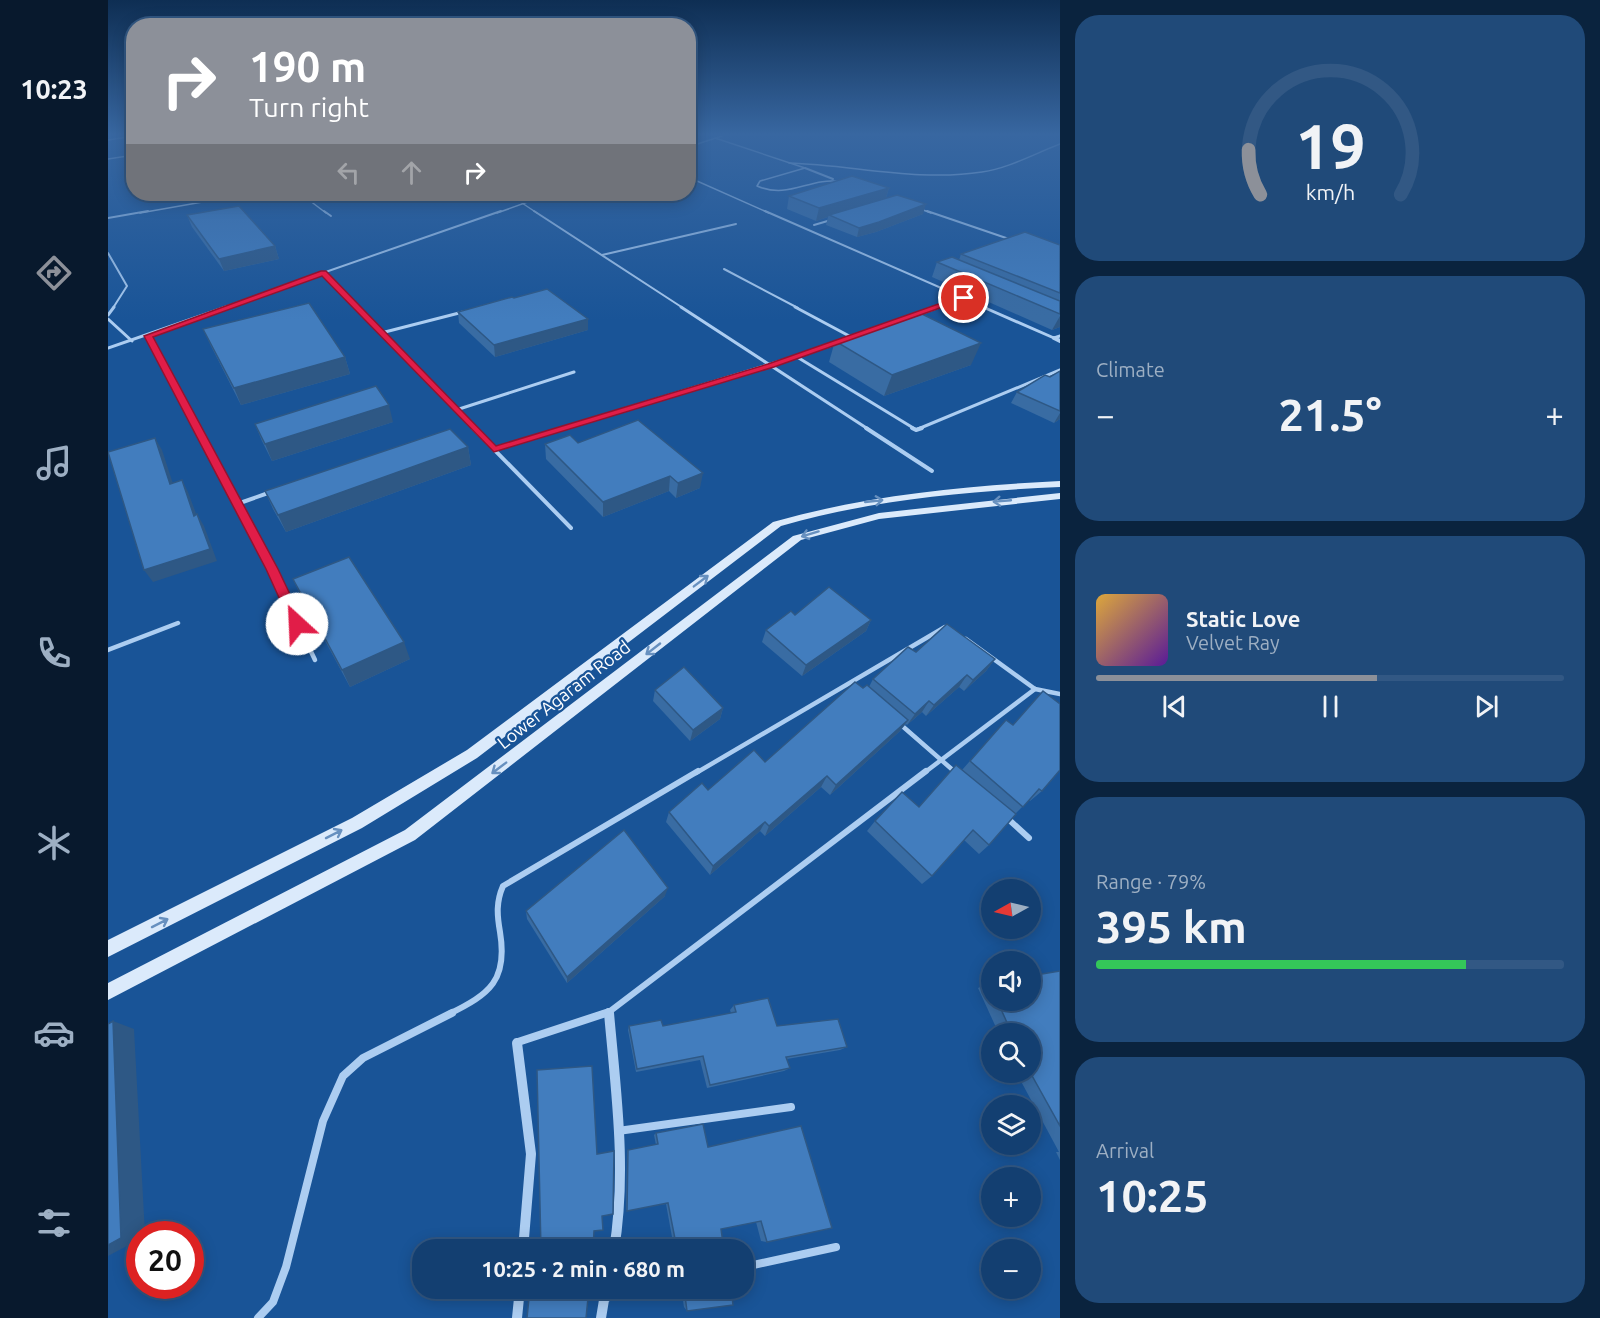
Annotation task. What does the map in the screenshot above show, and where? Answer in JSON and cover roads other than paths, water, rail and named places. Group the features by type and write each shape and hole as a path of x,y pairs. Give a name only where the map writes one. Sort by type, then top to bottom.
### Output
{"main road":[{"name":"Lower Agaram Road","path":"108,949 357,823 472,754 777,524 823,509 864,502 1060,484"},
{"name":"Lower Agaram Road","path":"108,992 410,835 797,538 879,516 1060,496"}],"street":[{"path":"1054,338 1060,338"},
{"path":"609,1012 618,1131 619,1229 617,1239"},
{"path":"517,1043 531,1154 524,1239"},
{"path":"518,1318 519,1299"},
{"path":"601,1318 604,1299"}],"lane":[{"path":"735,198 1054,338"},
{"path":"108,218 207,201"},
{"path":"310,201 331,216"},
{"path":"108,348 148,336 528,201"},
{"path":"522,203 932,471"},
{"path":"908,204 1021,243"},
{"path":"814,225 835,219"},
{"path":"602,255 736,224"},
{"path":"108,253 127,286 108,317 132,341"},
{"path":"724,269 853,338"},
{"path":"323,273 571,528"},
{"path":"897,322 964,298"},
{"path":"381,333 470,310"},
{"path":"494,449 797,357 864,334"},
{"path":"148,336 237,504 315,660"},
{"path":"797,357 916,430 1060,370"},
{"path":"456,410 574,372"},
{"path":"237,504 282,489"},
{"path":"108,650 178,623"},
{"path":"258,1318 273,1302 286,1267 323,1120 343,1077 363,1058 476,1001 500,975 504,955 497,903 503,886 850,681 946,627 954,632"},
{"path":"962,637 1035,689 1060,694"},
{"path":"850,681 859,689"},
{"path":"517,1043 609,1012 1035,689"},
{"path":"892,717 960,775"},
{"path":"1003,814 1029,838"},
{"path":"618,1131 791,1107"},
{"path":"754,1265 836,1247"}]}
